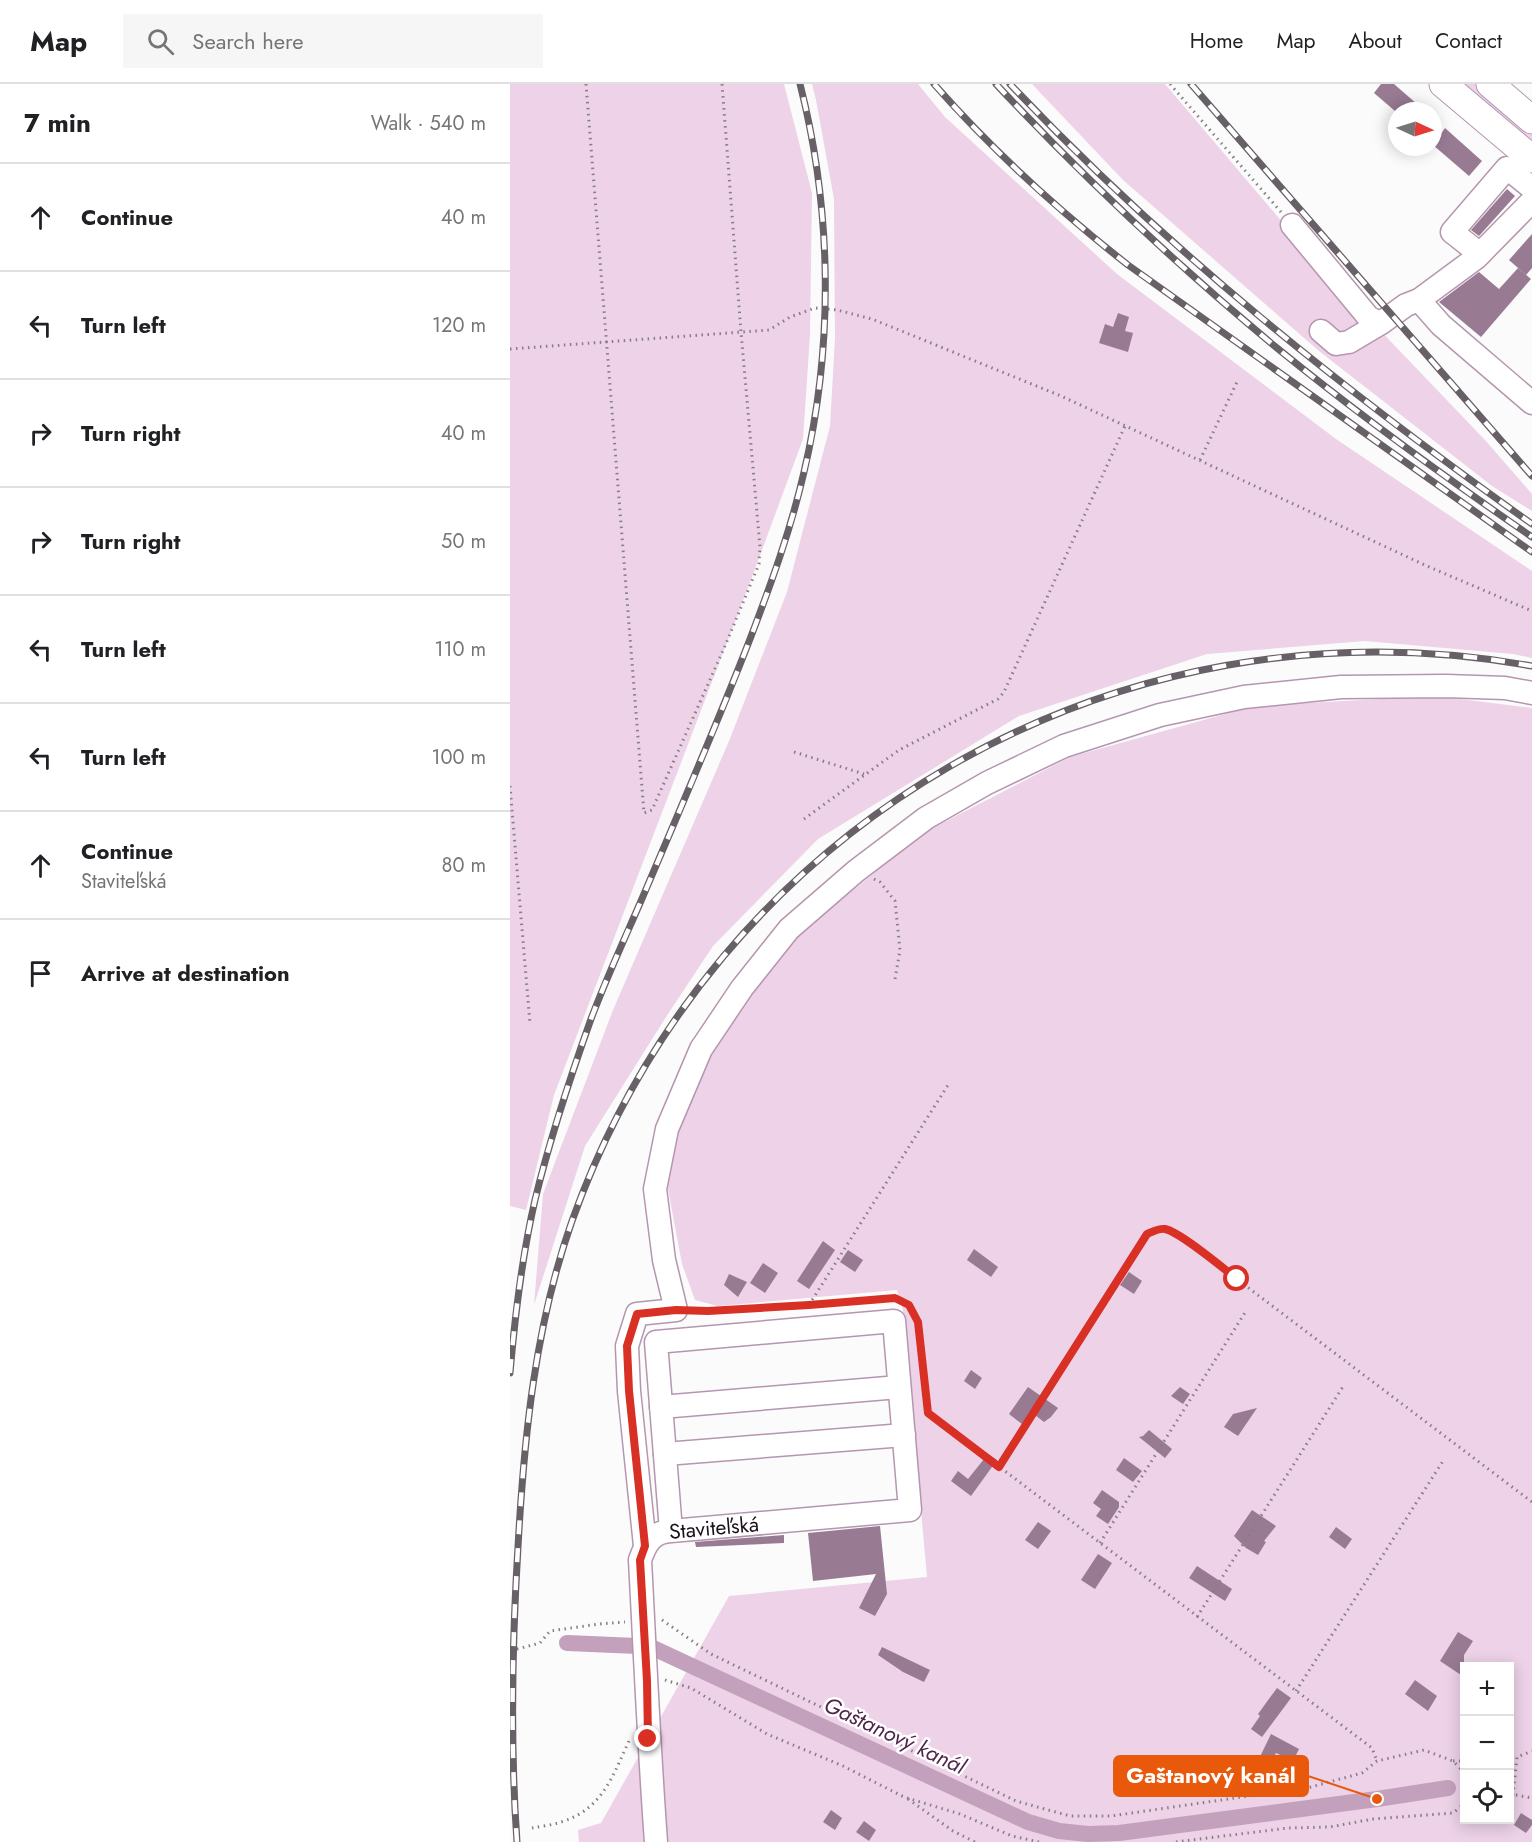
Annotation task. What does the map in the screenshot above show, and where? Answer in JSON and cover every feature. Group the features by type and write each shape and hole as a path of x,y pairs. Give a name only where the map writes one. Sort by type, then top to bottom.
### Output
{"main road":[{"path":"1443,84 1532,159"},
{"path":"1490,84 1532,120"}],"lane":[{"path":"1480,254 1452,232 1507,168 1532,188"},
{"path":"1321,331 1336,344 1349,342 1406,305 1419,300 1480,254 1532,201"},
{"path":"1292,225 1369,318 1381,323"},
{"path":"1419,300 1441,326 1532,403"},
{"path":"645,1546 629,1391 627,1346 637,1314 676,1310 664,1260 655,1189 667,1129 702,1049 742,988 789,929 856,871 926,818 987,783 1064,746 1160,715 1244,697 1341,687 1446,686 1505,688 1532,693"},
{"path":"665,1454 904,1435 894,1321 656,1342 671,1531"},
{"path":"661,1407 899,1387"},
{"name":"Staviteľská","path":"656,1842 648,1739 640,1560 645,1546 661,1531 910,1510 904,1435"}],"path":[{"path":"586,84 644,813 652,810 759,564 760,547 722,84"},
{"path":"1170,84 1292,225"},
{"path":"510,349 769,330 790,317 815,308 857,314 1061,396 1427,566 1532,611"},
{"path":"1200,460 1238,381"},
{"path":"804,819 899,750 998,699 1004,692 1125,426"},
{"path":"795,752 866,775"},
{"path":"510,786 530,1024"},
{"path":"856,871 880,882 895,901 900,950 895,980"},
{"path":"809,1305 948,1085"},
{"path":"999,1467 1147,1234 1165,1229 1181,1237 1532,1502"},
{"path":"676,1310 708,1311 895,1298 909,1305 918,1322 928,1413 1372,1748 1377,1761"},
{"path":"1100,1543 1246,1311"},
{"path":"1197,1617 1344,1385"},
{"path":"1296,1691 1443,1461"},
{"path":"517,1648 540,1643 550,1631 599,1624 663,1620 711,1654 837,1715 1016,1801 1070,1816 1111,1816 1311,1787 1362,1773 1377,1761 1424,1750 1453,1761 1460,1761"},
{"path":"647,1681 666,1680 691,1688 767,1734 843,1766 904,1797 953,1831 975,1842"},
{"path":"531,1828 564,1821 588,1808 600,1797 610,1781 629,1741 648,1739"},
{"path":"1514,1776 1517,1758 1532,1751"},
{"path":"1453,1761 1462,1770"},
{"path":"1514,1795 1532,1798"},
{"path":"904,1797 960,1814 1012,1836 1039,1842"},
{"path":"1176,1842 1288,1828 1330,1827 1373,1819 1453,1813 1460,1807"}],"shaded area":[{"path":"510,84 784,84 812,193 810,335 803,439 554,1095 526,1210 510,1206"},
{"path":"812,84 918,84 945,117 1117,274 1336,439 1532,571 1532,658 1513,654 1365,641 1207,654 1019,716 818,839 713,946 585,1146 534,1305 543,1194 613,1010 729,741 787,592 830,426 835,338 834,199"},
{"path":"1032,84 1165,84 1329,277 1485,440 1532,494 1532,511 1492,486 1319,351 1123,180"},
{"path":"1459,84 1477,84 1532,131 1532,145"},
{"path":"1436,696 1532,708 1532,1842 579,1842 578,1830 601,1823 729,1596 927,1577 903,1310 897,1290 718,1306 695,1300 682,1264 667,1184 680,1114 715,1047 779,952 923,833 1070,757 1254,706"}],"building":[{"path":"1381,84 1394,84 1415,102 1388,102 1388,105 1374,93"},
{"path":"1445,128 1482,161 1469,176 1442,153 1442,132"},
{"path":"1507,189 1515,196 1479,236 1471,230"},
{"path":"1532,234 1532,268 1526,275 1509,260"},
{"path":"1518,268 1531,279 1481,337 1439,302 1479,272 1499,289"},
{"path":"1118,313 1129,317 1125,331 1133,333 1128,352 1099,343 1105,324 1113,327"},
{"path":"823,1241 835,1250 809,1289 797,1281"},
{"path":"974,1249 998,1267 991,1277 967,1260"},
{"path":"848,1250 863,1260 855,1272 840,1262"},
{"path":"763,1263 778,1273 765,1293 750,1283"},
{"path":"1129,1272 1142,1281 1134,1294 1120,1285"},
{"path":"729,1274 747,1282 738,1297 724,1285"},
{"path":"971,1370 982,1378 975,1389 964,1381"},
{"path":"1028,1387 1058,1408 1044,1422 1031,1412 1022,1424 1009,1414"},
{"path":"1180,1387 1190,1394 1183,1404 1171,1396"},
{"path":"1257,1408 1238,1436 1224,1427 1233,1414"},
{"path":"1149,1430 1172,1449 1165,1458 1139,1437"},
{"path":"988,1454 997,1460 971,1496 951,1481 958,1471 968,1479"},
{"path":"1124,1458 1142,1471 1133,1482 1116,1470"},
{"path":"1102,1490 1119,1502 1119,1507 1108,1524 1096,1516 1101,1509 1093,1503"},
{"path":"1252,1510 1276,1526 1264,1541 1266,1542 1258,1555 1246,1548 1234,1536"},
{"path":"1038,1522 1051,1531 1038,1549 1025,1540"},
{"path":"880,1526 887,1594 875,1616 859,1608 876,1574 813,1581 808,1533"},
{"path":"1336,1527 1352,1539 1345,1549 1329,1537"},
{"path":"784,1535 784,1543 696,1547 695,1542"},
{"path":"1098,1554 1112,1563 1095,1589 1081,1580"},
{"path":"1197,1566 1232,1589 1225,1601 1189,1578"},
{"path":"1458,1632 1473,1641 1464,1655 1464,1662 1460,1662 1460,1674 1440,1661"},
{"path":"882,1647 930,1670 924,1682 903,1672 878,1655"},
{"path":"1415,1680 1437,1696 1428,1711 1405,1694"},
{"path":"1277,1688 1291,1698 1262,1737 1251,1729 1260,1716 1258,1714"},
{"path":"1271,1734 1299,1749 1293,1761 1276,1753 1267,1770 1256,1765"},
{"path":"831,1810 842,1818 835,1830 823,1822"},
{"path":"1521,1813 1532,1820 1532,1825 1526,1833 1514,1825"},
{"path":"864,1821 876,1830 869,1841 856,1832"}],"waterway":[{"name":"Gaštanový kanál","path":"567,1643 637,1646"},
{"name":"Gaštanový kanál","path":"651,1647 1028,1822 1059,1831 1088,1834 1119,1833 1448,1788"}],"railway":[{"path":"510,1373 530,1221 568,1086 603,989 697,770 750,639 780,556 804,472 821,376 825,278 818,180 811,132 800,84"},
{"path":"934,84 979,133 1027,179 1128,265 1532,552"},
{"path":"996,84 1097,187 1240,317 1371,421 1532,537"},
{"path":"1010,84 1132,205 1260,317 1394,423 1532,524"},
{"path":"1191,84 1532,476"},
{"path":"517,1842 513,1768 513,1694 518,1547 533,1382 549,1301 572,1221 637,1080 724,956 829,851 950,766 1083,704 1227,665 1377,652 1532,666"}],"place":[{"name":"Gaštanový kanál","path":"1377,1799"}],"route":[{"path":"648,1739 640,1560 645,1546 629,1391 627,1346 637,1314 895,1298 909,1305 918,1322 928,1413 999,1467 1147,1234 1165,1229 1181,1237 1237,1279"}]}
